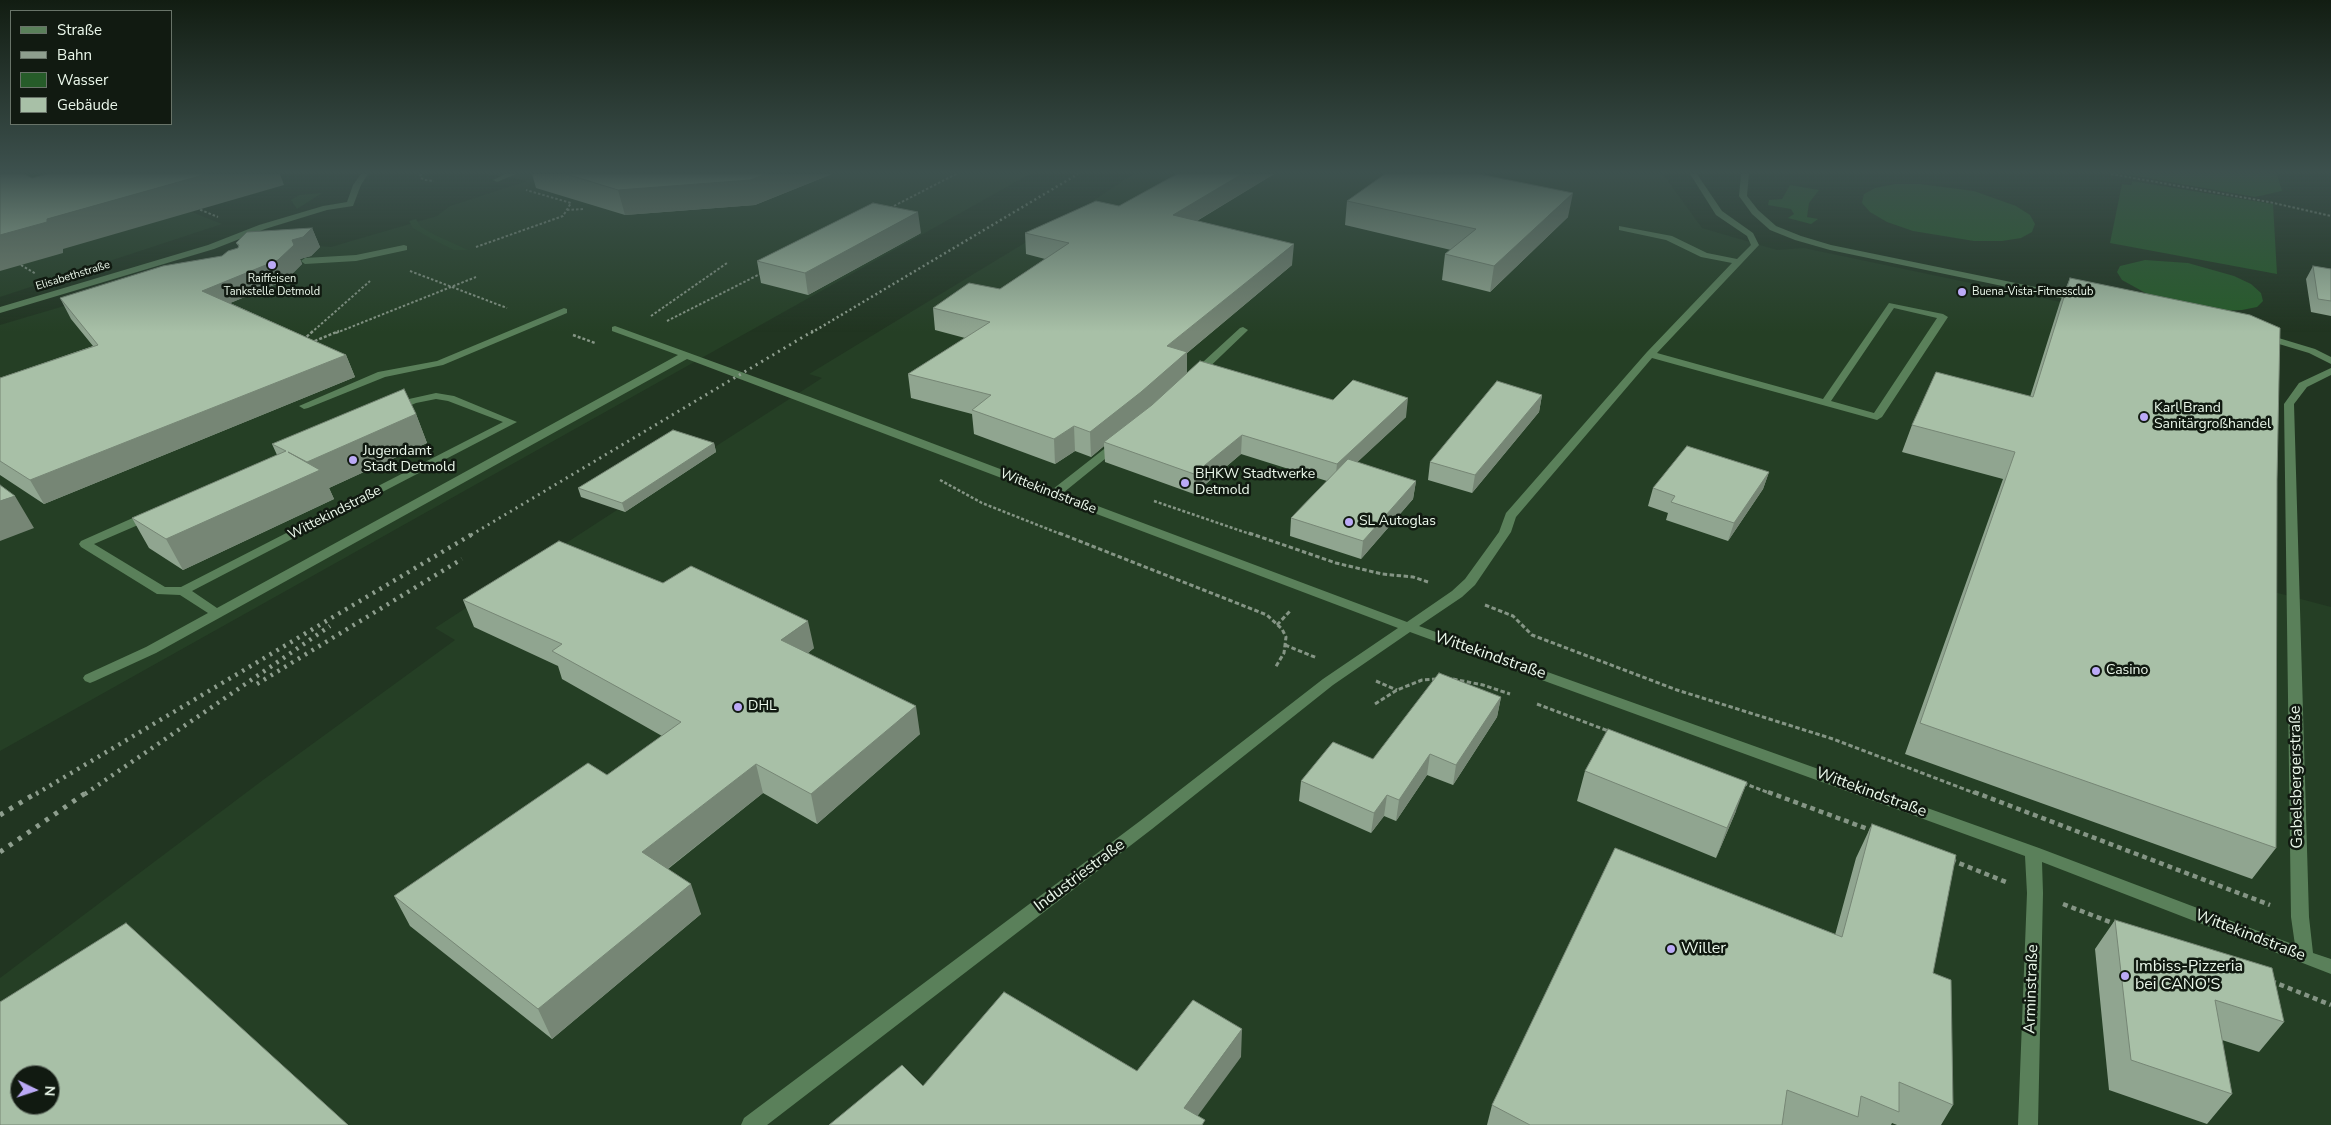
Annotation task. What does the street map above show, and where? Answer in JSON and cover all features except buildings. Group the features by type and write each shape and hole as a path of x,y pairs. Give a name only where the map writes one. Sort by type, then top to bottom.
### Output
{"street":[{"name":"Elisabethstraße","path":"211,247 264,226"},
{"name":"Wittekindstraße","path":"1408,628 1457,594 1470,582 1505,532 1510,516 1650,354 1755,245 1750,235 1739,226"},
{"path":"1771,226 1798,238 1830,247 2084,300"},
{"path":"1622,228 1669,238 1704,255 1738,262"},
{"name":"Elisabethstraße","path":"0,310 211,247 238,241"},
{"path":"304,261 356,258 404,248"},
{"path":"144,267 159,275"},
{"path":"1650,354 1877,418 1943,317 1892,305 1825,403"},
{"path":"304,406 382,374 440,363 564,311"},
{"name":"Wittekindstraße","path":"616,329 1408,628 2033,852 2331,967"},
{"path":"1188,382 1243,330"},
{"path":"2254,335 2293,344 2331,361"},
{"path":"90,678 151,650 218,614 662,366 687,355"},
{"name":"Gabelsbergerstraße","path":"2305,957 2300,917 2290,404 2303,385 2331,371"},
{"name":"Wittekindstraße","path":"183,591 512,422 450,398 436,396 413,402 386,413"},
{"path":"1054,494 1124,439"},
{"path":"158,512 85,544 162,591 183,591 218,614"},
{"name":"Industriestraße","path":"751,1125 1146,825 1328,682 1408,628"},
{"name":"Arminstraße","path":"2028,1125 2035,893 2033,852"}],"path":[{"path":"476,248 534,226"},
{"path":"646,319 727,263"},
{"path":"21,265 39,276"},
{"path":"659,325 764,272"},
{"path":"370,281 301,344 476,277"},
{"path":"1513,616 1532,635 1541,639 1677,690 1833,739 2236,890"},
{"path":"1275,668 1285,646"},
{"path":"1375,704 1397,690 1422,680 1452,679 1483,685 1517,696"},
{"path":"1535,703 1616,734"},
{"path":"1734,779 1882,834"},
{"path":"1947,859 2108,922 2124,926"},
{"path":"2267,980 2331,1005"}],"shaded area":[{"path":"0,226 214,226 0,297"},
{"path":"401,226 936,226 0,751 0,325 246,252 297,244 331,247"},
{"path":"412,226 421,226 468,250 454,250"},
{"path":"1052,226 1701,226 1777,250 1804,248 2237,339 2259,588 2331,607 2331,1125 0,1125 0,978 263,780 455,640 435,628 617,510 625,512 710,450 822,378 809,374"}],"water":[{"path":"1900,226 2034,226 2032,232 2021,238 2002,241 1974,241 1913,231"},
{"path":"2113,226 2274,226 2277,274 2110,243"},
{"path":"2145,260 2188,263 2234,276 2251,284 2261,293 2263,301 2257,307 2221,311 2151,296 2122,280 2117,272 2120,266"}],"railway":[{"path":"811,333 990,226"},
{"path":"471,535 813,331"},
{"path":"36,794 474,533"},
{"path":"257,684 462,559"},
{"path":"85,794 330,626"},
{"path":"0,815 38,792"},
{"path":"0,852 87,792"}],"place":[{"name":"Raiffeisen Tankstelle Detmold","path":"272,265"},
{"name":"Buena-Vista-Fitnessclub","path":"1962,292"},
{"name":"Karl Brand Sanitärgroßhandel","path":"2144,417"},
{"name":"Jugendamt Stadt Detmold","path":"353,460"},
{"name":"BHKW Stadtwerke Detmold","path":"1185,483"},
{"name":"SL Autoglas","path":"1349,522"},
{"name":"Casino","path":"2096,671"},
{"name":"DHL","path":"738,707"},
{"name":"Willer","path":"1671,949"},
{"name":"Imbiss-Pizzeria bei CANO'S","path":"2125,976"}]}
